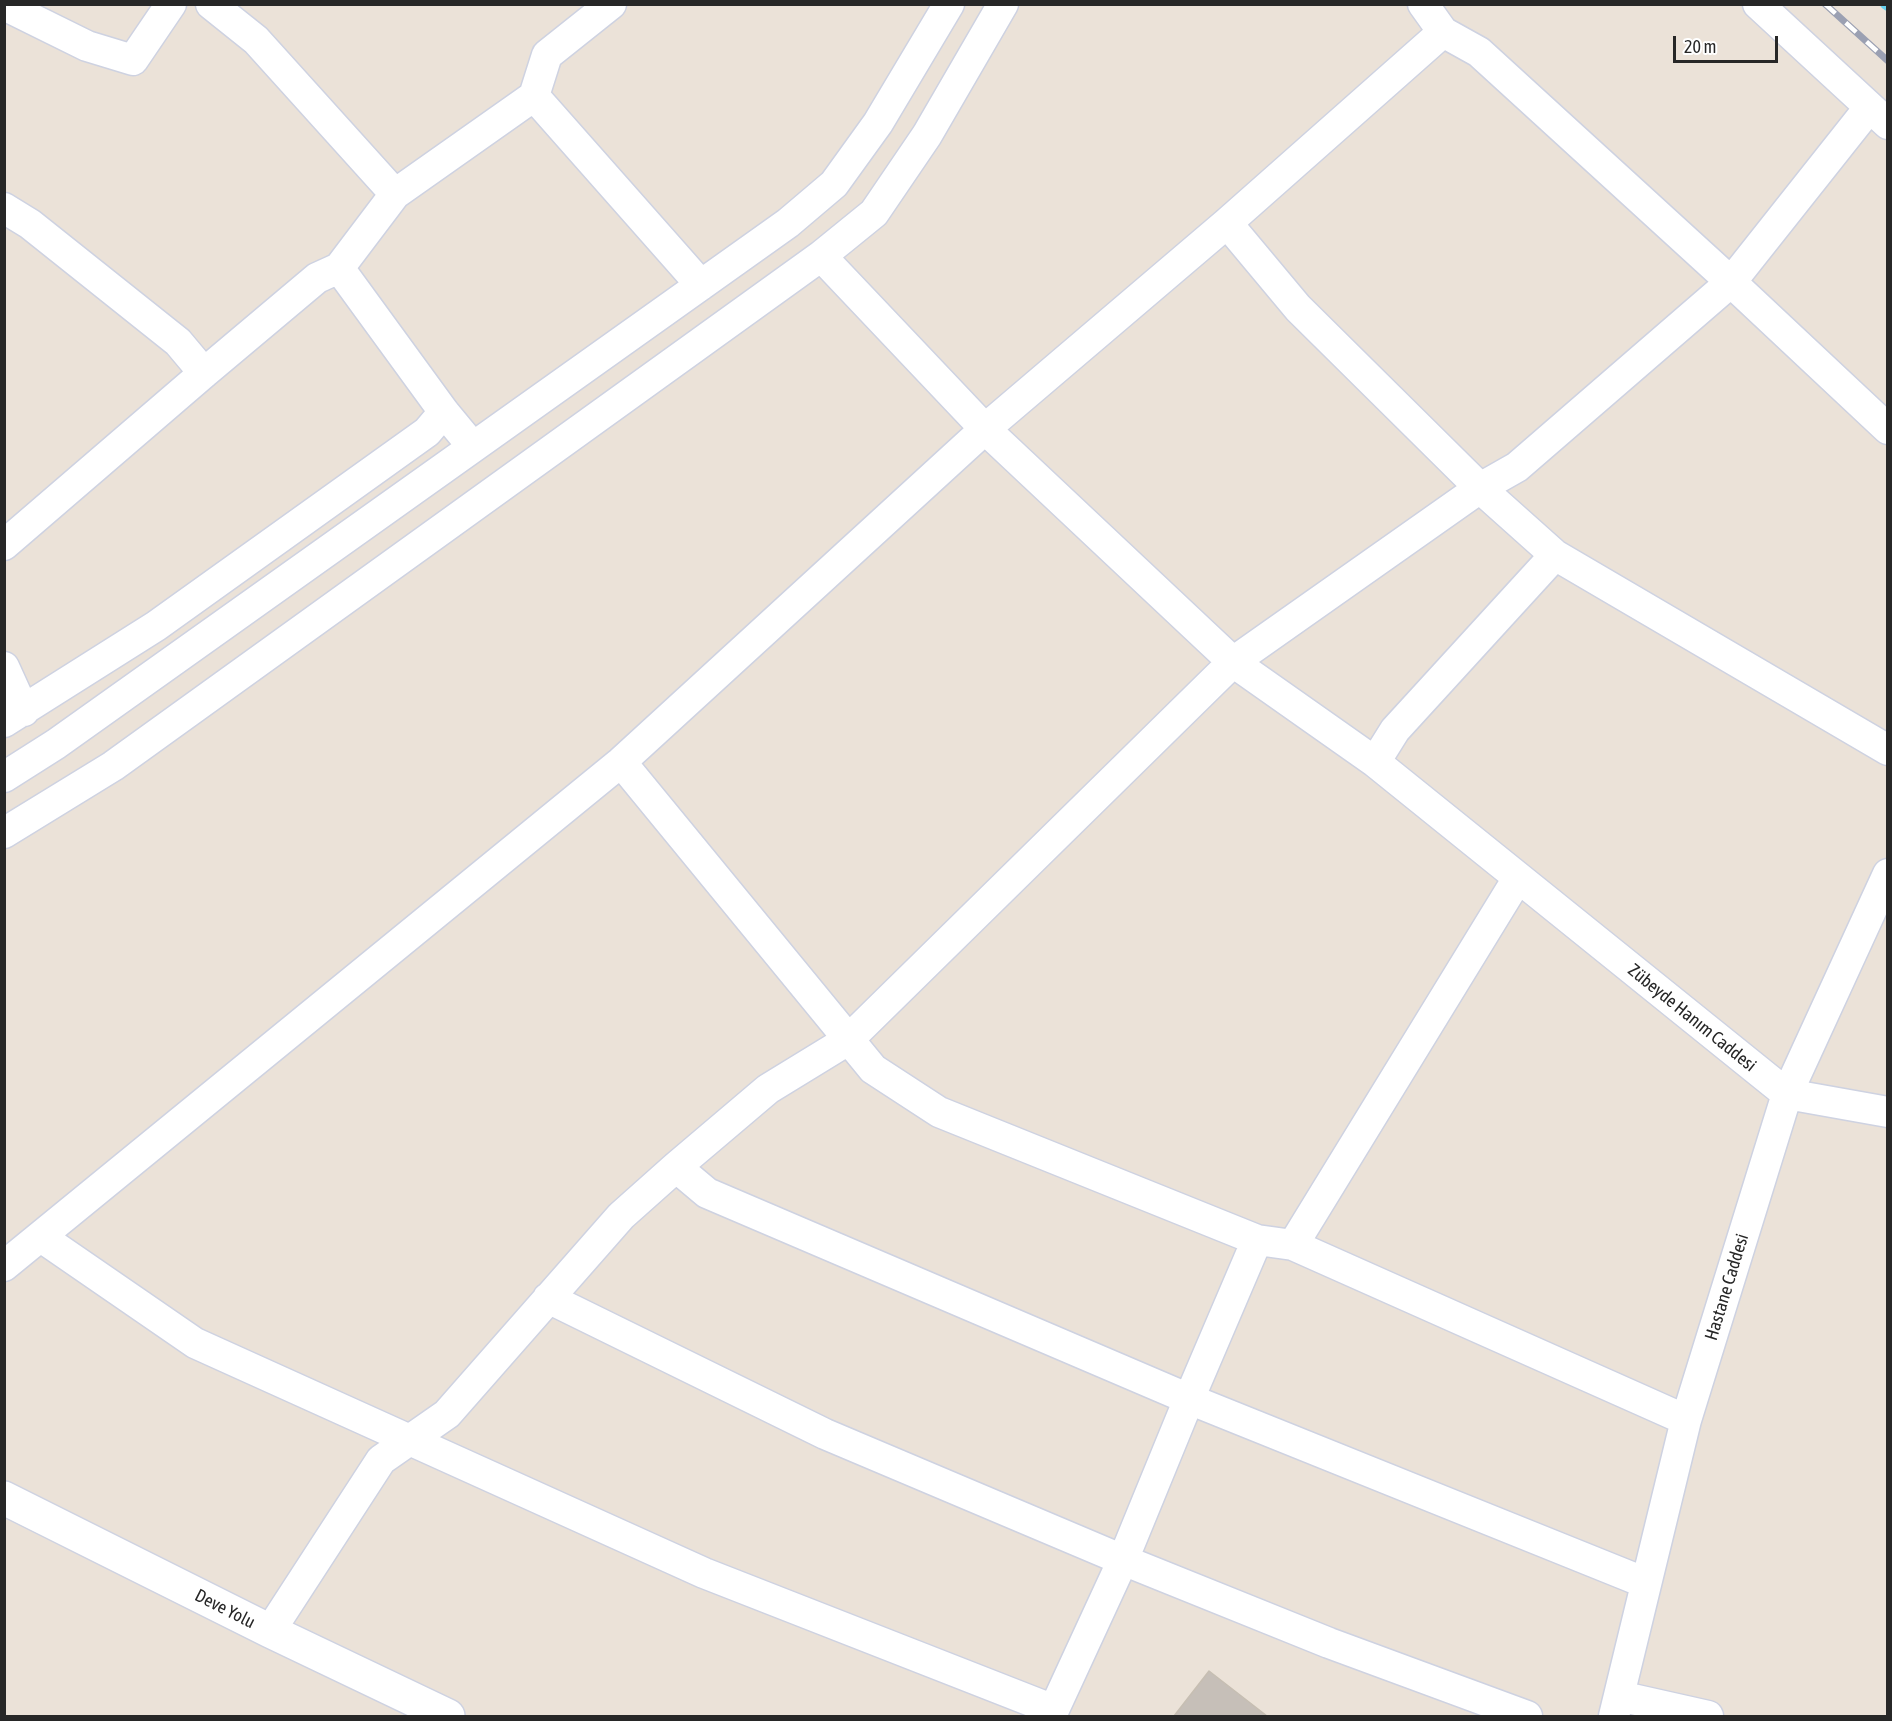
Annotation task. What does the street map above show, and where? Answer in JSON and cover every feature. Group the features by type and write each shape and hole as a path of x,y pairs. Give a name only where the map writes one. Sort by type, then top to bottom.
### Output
{"street":[{"path":"4,5 87,46 133,60 171,4"},
{"path":"211,4 256,40 395,194"},
{"path":"4,777 56,744 788,222 834,184 878,123 949,4"},
{"path":"4,833 113,766 822,256 874,213 927,135 1003,4"},
{"path":"1423,4 1443,32 1479,52 1731,282 1887,429"},
{"path":"270,1631 381,1460 447,1414 621,1216 768,1089 848,1040 1233,662 1480,489 1517,466 1731,282 1878,116 1758,4"},
{"path":"4,546 317,278 339,268 395,194 534,96 546,55 609,5"},
{"path":"4,1266 621,762 985,429 1227,223 1443,32"},
{"path":"534,96 702,285"},
{"path":"4,208 30,224 178,342 204,373"},
{"path":"1227,223 1298,308 1480,489 1555,555 1887,750"},
{"name":"Zübeyde Hanım Caddesi","path":"822,256 985,429 1233,662 1375,762 1787,1094 1887,1112"},
{"path":"339,268 473,447"},
{"path":"4,667 14,716 166,619 427,432 444,411"},
{"path":"1375,762 1395,730 1555,555"},
{"path":"621,762 873,1070 939,1112 1257,1240 1293,1245 1686,1420"},
{"name":"Hastane Caddesi","path":"1617,1706 1686,1420 1787,1094 1887,874"},
{"path":"1293,1245 1518,878"},
{"path":"676,1167 707,1193 1189,1399 1646,1582"},
{"path":"41,1237 195,1343 704,1573 1053,1713 1123,1560 1257,1240"},
{"path":"548,1298 825,1434 1123,1560 1329,1643 1527,1716"},
{"name":"Deve Yolu","path":"4,1498 270,1631 448,1716"},
{"path":"1617,1706 1708,1716"}],"building":[{"path":"1209,1671 1267,1716 1174,1716"}],"railway":[{"path":"1825,4 1888,61"}]}
